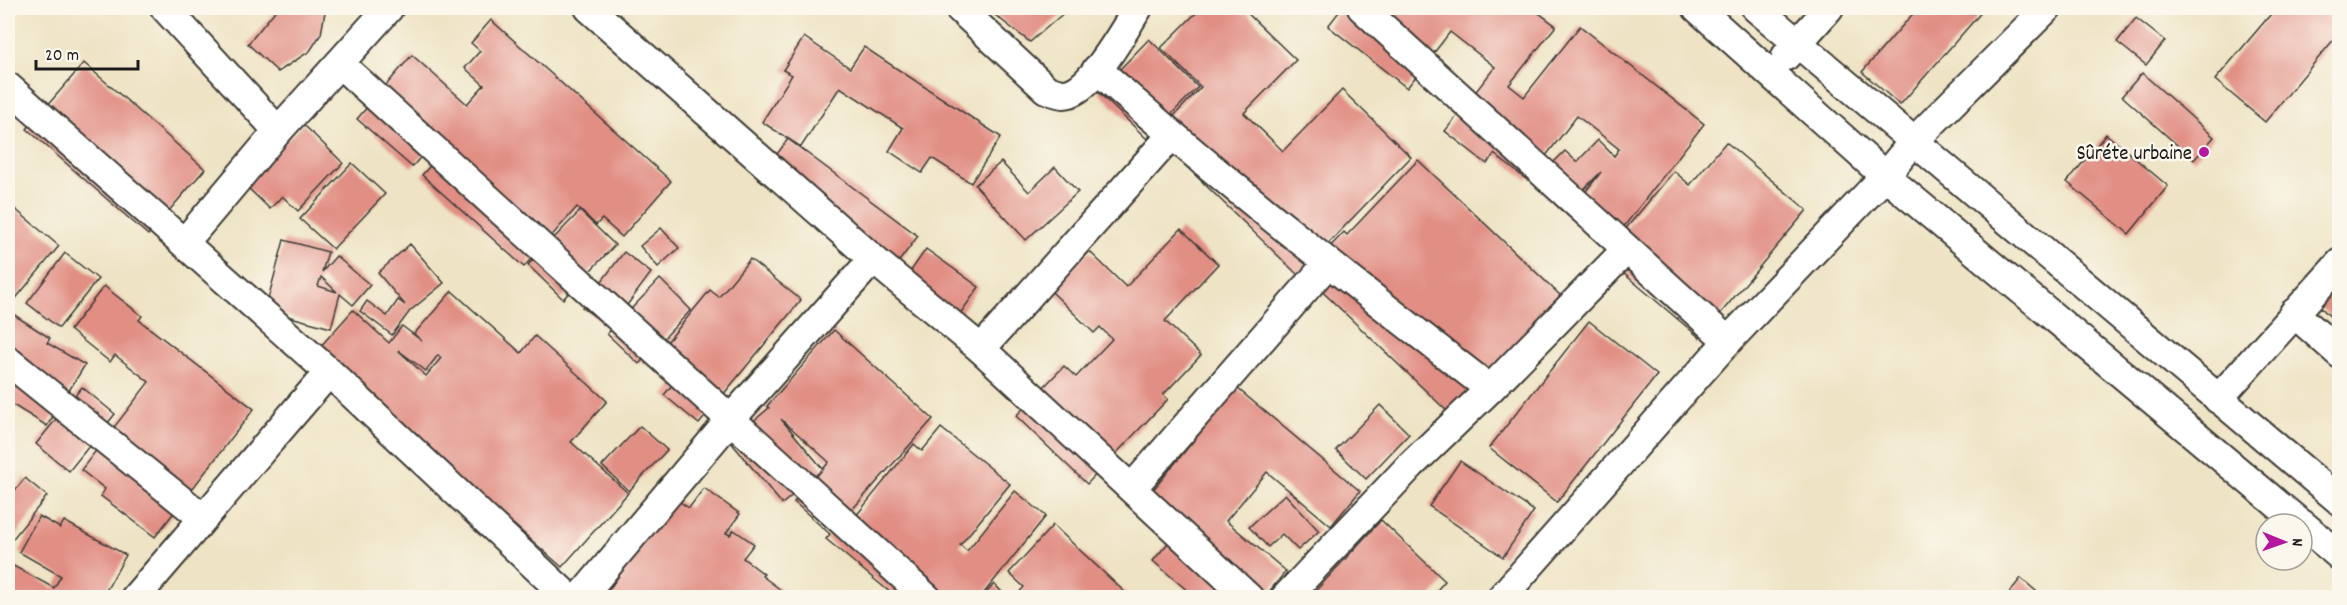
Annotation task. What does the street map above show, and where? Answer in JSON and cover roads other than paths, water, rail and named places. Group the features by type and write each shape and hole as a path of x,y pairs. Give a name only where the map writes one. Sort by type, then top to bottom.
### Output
{"street":[{"path":"165,8 278,131"},
{"path":"184,243 278,131 389,8"},
{"path":"589,8 873,259 981,349 1249,597"},
{"path":"959,8 1046,89 1064,94 1081,88 1097,69 1138,8"},
{"path":"1362,8 1728,341"},
{"path":"1697,8 1885,177 2288,512"},
{"path":"1756,8 2340,501"},
{"path":"1770,73 1829,8"},
{"path":"1501,597 1728,341 1885,177 1914,141 2047,8"},
{"path":"340,64 927,597"},
{"path":"1097,69 1171,136 1490,390"},
{"path":"8,87 329,372 569,597"},
{"path":"981,349 1171,136"},
{"path":"1285,597 1411,465 1490,390 1626,250"},
{"path":"580,597 730,420 873,259"},
{"path":"2218,399 2340,262"},
{"path":"1132,488 1328,263"},
{"path":"2294,313 2340,354"},
{"path":"8,361 203,519"},
{"path":"135,597 329,372"},
{"path":"2314,534 2340,556"}],"place":[{"name":"Sûréte urbaine","path":"2204,152"}]}
